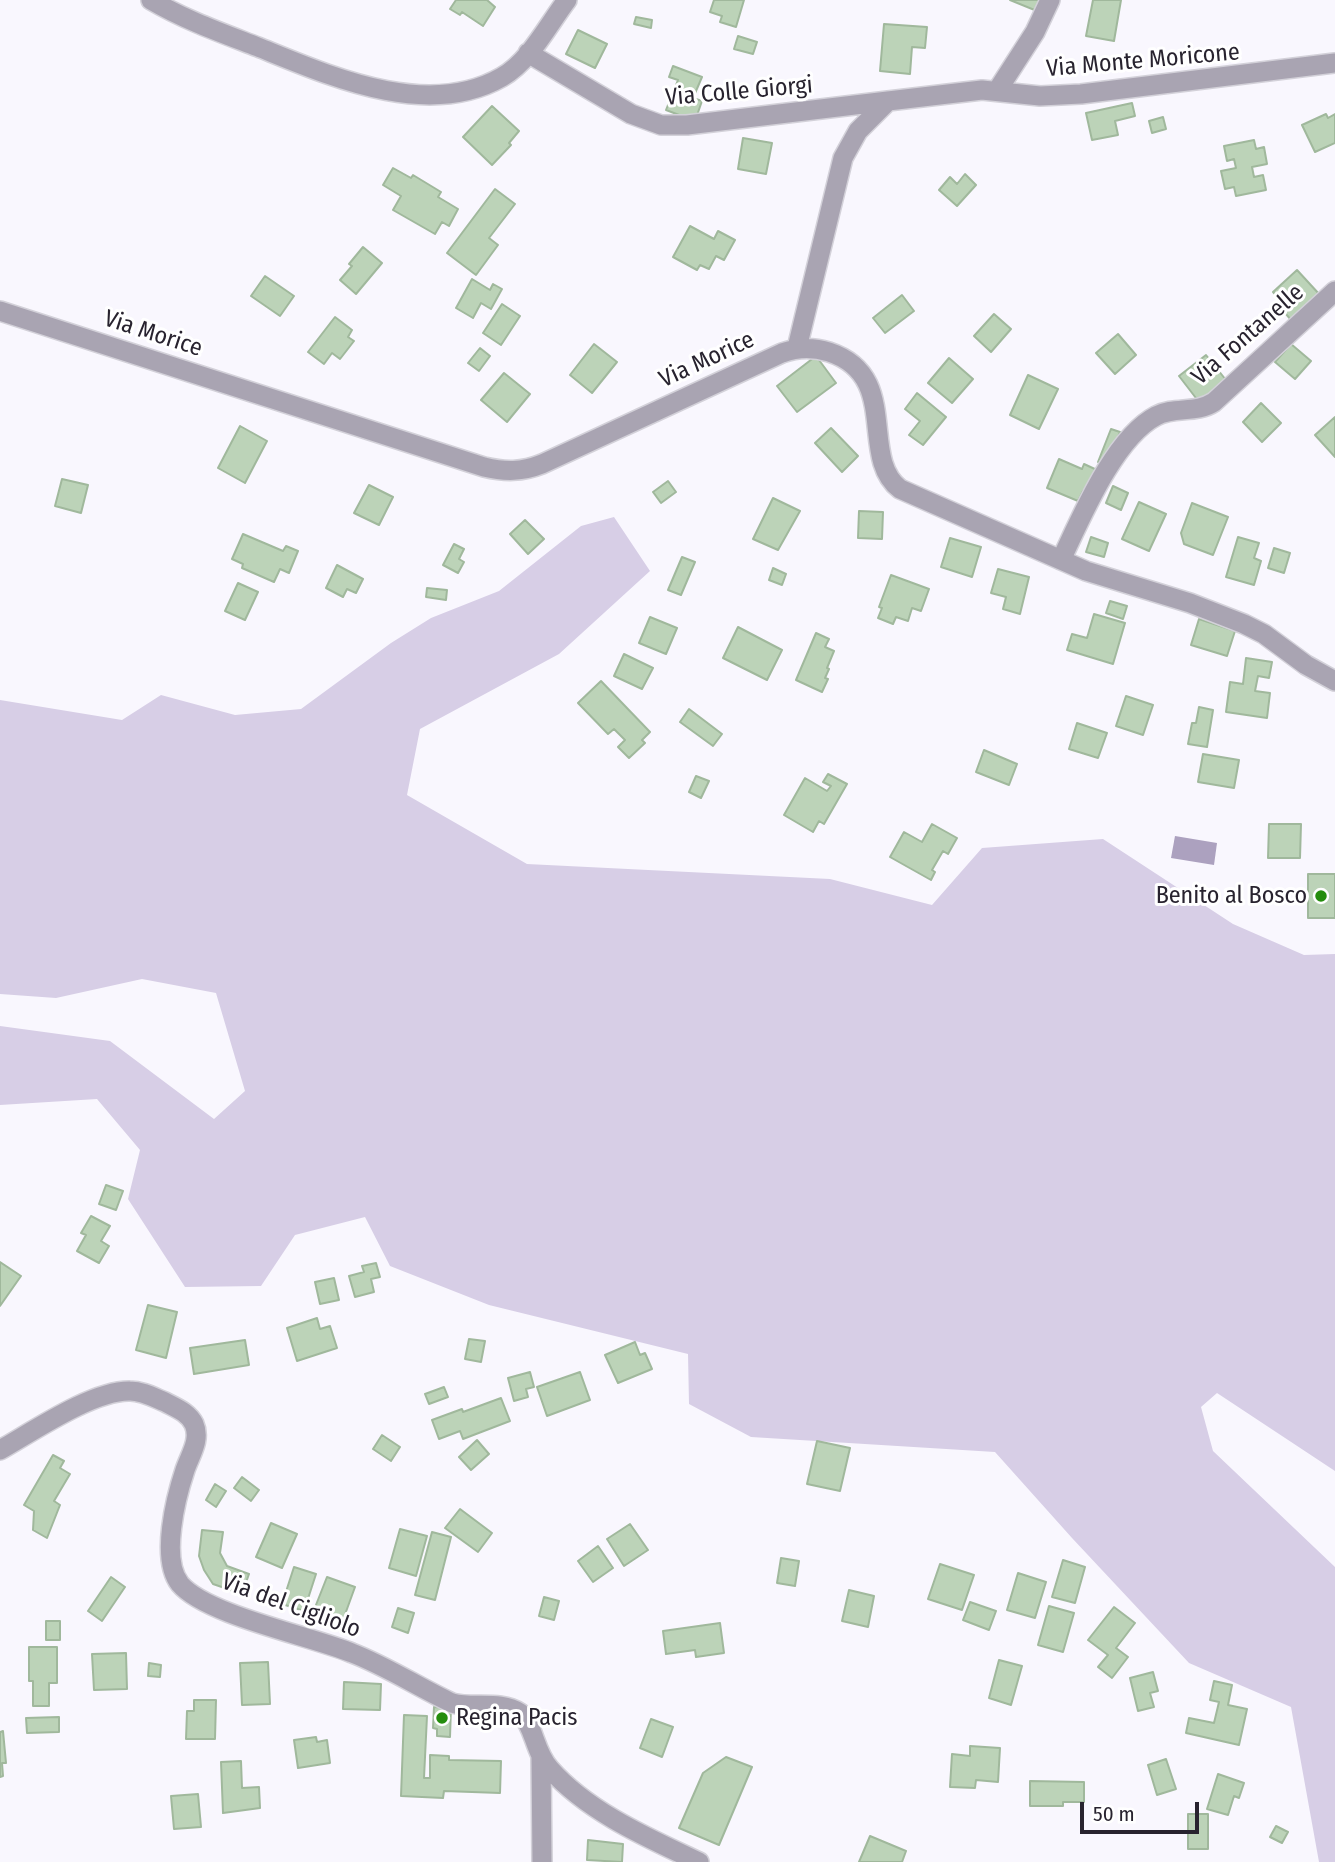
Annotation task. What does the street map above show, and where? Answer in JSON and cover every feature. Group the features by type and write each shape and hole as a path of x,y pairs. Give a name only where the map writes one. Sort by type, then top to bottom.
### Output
{"street":[{"path":"151,0 184,18 329,76 380,89 441,95 488,84 509,73 528,53 567,0"},
{"path":"997,91 1035,32 1051,0"},
{"name":"Via Colle Giorgi","path":"528,53 622,110 661,125 687,125 888,101"},
{"name":"Via Monte Moricone","path":"888,101 976,90 1040,96 1081,94 1335,63"},
{"path":"797,348 843,158 858,131 888,101"},
{"name":"Via Fontanelle","path":"1061,560 1103,475 1147,422 1164,412 1201,408 1214,402 1335,291"},
{"name":"Via Morice","path":"0,311 484,467 511,471 523,471 542,464 775,355 797,348 817,349 839,356 861,375 877,413 883,465 887,477 895,485 911,495 1105,578 1190,603 1244,624 1264,634 1312,669 1335,681"},
{"name":"Via del Cigliolo","path":"0,1450 94,1398 114,1392 143,1393 179,1410 192,1422 196,1438 183,1476 172,1528 172,1564 176,1578 184,1588 228,1612 357,1655 452,1703 463,1706 498,1706 518,1712 529,1724 541,1758 555,1774 598,1808 699,1862"},
{"path":"541,1758 542,1862"}],"shaded area":[{"path":"614,517 650,571 559,654 420,729 407,795 527,864 830,879 932,905 982,848 1103,839 1233,924 1304,955 1335,954 1335,1471 1217,1393 1201,1407 1213,1451 1335,1567 1335,1862 1319,1862 1291,1707 1189,1663 995,1452 751,1437 689,1404 688,1354 489,1305 390,1266 365,1217 295,1235 261,1286 185,1287 128,1199 140,1150 97,1099 0,1105 0,1026 110,1041 214,1119 245,1091 216,993 142,979 56,998 0,994 0,700 122,720 161,695 235,715 301,709 391,643 431,618 499,591 581,526"},
{"path":"1175,836 1217,843 1214,865 1171,858"}],"building":[{"path":"456,0 487,0 495,7 483,26 462,12 460,15 450,9"},
{"path":"714,0 744,0 736,27 720,22 722,16 710,12"},
{"path":"1010,0 1041,0 1037,11"},
{"path":"1093,0 1121,0 1114,41 1086,36"},
{"path":"636,17 652,20 651,28 634,24"},
{"path":"884,24 927,27 925,48 912,47 910,74 880,71"},
{"path":"578,30 607,44 595,68 566,54"},
{"path":"738,36 757,42 753,54 734,49"},
{"path":"673,66 702,77 693,98 702,101 695,121 666,110 678,80 669,77"},
{"path":"1132,103 1135,116 1115,121 1118,135 1092,140 1086,113"},
{"path":"492,106 519,131 509,143 511,145 492,165 463,137"},
{"path":"1326,114 1328,118 1335,114 1335,143 1315,152 1302,125"},
{"path":"1163,117 1166,129 1152,133 1149,121"},
{"path":"743,138 772,143 766,174 738,169"},
{"path":"1254,140 1256,149 1264,147 1267,164 1252,167 1254,177 1263,175 1266,190 1236,196 1234,187 1225,189 1221,171 1236,168 1234,159 1227,161 1224,146"},
{"path":"393,168 411,178 413,175 441,192 438,197 458,209 449,226 442,222 435,234 393,210 401,196 383,185"},
{"path":"965,174 976,185 957,206 939,190 950,177 957,184"},
{"path":"495,189 515,204 489,238 498,245 476,275 447,253"},
{"path":"690,226 714,239 718,231 735,240 724,260 716,256 709,269 700,265 697,270 673,257"},
{"path":"363,247 382,263 356,294 340,280"},
{"path":"1297,270 1320,295 1292,321 1279,306 1283,303 1273,292"},
{"path":"265,276 294,296 280,316 251,296"},
{"path":"472,279 490,290 493,284 502,289 491,309 481,303 473,318 456,308"},
{"path":"902,295 914,311 885,333 873,318"},
{"path":"502,304 520,316 501,345 483,333"},
{"path":"994,314 1011,329 991,352 974,336"},
{"path":"335,317 352,330 348,337 354,341 340,359 332,353 324,364 308,352"},
{"path":"1118,334 1136,355 1115,374 1096,353"},
{"path":"594,344 617,362 592,393 570,375"},
{"path":"1291,344 1311,361 1295,379 1275,362"},
{"path":"480,348 490,356 479,371 468,363"},
{"path":"1206,355 1226,380 1199,402 1179,376"},
{"path":"816,356 836,383 797,412 777,386"},
{"path":"949,358 973,379 952,403 928,383"},
{"path":"504,373 530,394 507,422 481,400"},
{"path":"1028,375 1058,389 1039,429 1010,415"},
{"path":"917,393 946,417 923,445 909,435 920,421 905,409"},
{"path":"1261,403 1281,423 1262,442 1243,422"},
{"path":"1335,417 1335,457 1315,435"},
{"path":"240,426 267,441 245,483 218,468"},
{"path":"831,428 858,456 842,472 815,443"},
{"path":"1111,429 1120,432 1107,465 1098,462"},
{"path":"1059,459 1082,469 1084,464 1097,470 1088,493 1083,491 1078,501 1047,488"},
{"path":"62,479 88,485 81,513 55,506"},
{"path":"668,481 676,492 661,503 653,492"},
{"path":"369,485 393,497 379,525 354,513"},
{"path":"1113,486 1128,493 1121,510 1106,503"},
{"path":"773,498 800,511 778,550 753,539"},
{"path":"1139,502 1166,514 1149,551 1122,539"},
{"path":"1192,503 1228,517 1213,555 1184,544 1181,533"},
{"path":"859,511 883,512 882,539 858,538"},
{"path":"525,520 544,539 528,554 510,534"},
{"path":"243,534 283,551 286,546 298,551 289,573 280,569 274,582 242,568 243,564 232,559"},
{"path":"1091,537 1108,543 1104,557 1086,552"},
{"path":"1238,537 1259,543 1254,558 1261,561 1254,585 1226,577"},
{"path":"950,538 981,547 972,577 941,567"},
{"path":"454,544 464,549 459,559 464,562 458,573 443,565"},
{"path":"1274,548 1290,553 1284,573 1268,568"},
{"path":"682,557 695,562 681,595 668,590"},
{"path":"337,565 363,579 356,593 347,589 343,597 326,588"},
{"path":"773,568 786,574 782,585 769,580"},
{"path":"998,569 1029,577 1020,614 1003,609 1006,597 991,593"},
{"path":"891,575 929,589 921,611 912,608 908,621 896,617 893,624 878,618 882,608 879,607"},
{"path":"238,583 258,592 245,620 225,611"},
{"path":"427,588 447,590 446,600 426,597"},
{"path":"1110,601 1127,606 1123,619 1106,613"},
{"path":"1094,614 1125,623 1113,664 1067,650 1072,634 1087,638"},
{"path":"650,617 677,628 666,654 639,643"},
{"path":"1199,619 1235,631 1227,656 1191,645"},
{"path":"738,627 782,650 767,680 723,658"},
{"path":"816,633 829,639 825,647 834,651 827,668 829,669 825,678 828,679 822,692 796,680"},
{"path":"624,654 653,668 642,689 614,676"},
{"path":"1246,658 1272,662 1269,678 1258,676 1255,691 1270,693 1267,718 1226,712 1230,682 1243,684"},
{"path":"601,681 650,732 642,740 645,743 629,758 618,747 625,740 614,729 608,734 578,703"},
{"path":"1126,696 1153,705 1143,735 1116,726"},
{"path":"1199,707 1213,710 1207,747 1188,744 1192,723 1196,723"},
{"path":"689,709 722,734 713,746 680,722"},
{"path":"1077,723 1107,733 1098,758 1069,749"},
{"path":"984,750 1017,764 1009,785 976,772"},
{"path":"1203,754 1239,760 1234,788 1198,782"},
{"path":"828,774 847,784 824,824 819,821 813,832 784,815 805,778 827,791 831,786 823,782"},
{"path":"696,776 709,781 701,798 689,792"},
{"path":"932,824 957,838 948,854 943,851 932,870 935,872 931,880 890,857 904,832 922,842"},
{"path":"1269,824 1301,824 1300,858 1268,858"},
{"name":"Benito al Bosco","path":"1308,874 1335,874 1335,918 1308,918"},
{"path":"106,1185 123,1191 116,1210 99,1204"},
{"path":"91,1216 110,1226 101,1241 109,1246 99,1263 77,1251 86,1235 81,1233"},
{"path":"0,1262 21,1276 0,1306"},
{"path":"376,1263 380,1277 371,1279 374,1292 355,1297 349,1276 364,1272 362,1266"},
{"path":"334,1278 339,1300 320,1304 315,1282"},
{"path":"148,1305 177,1312 166,1358 136,1350"},
{"path":"317,1318 320,1329 330,1326 337,1348 297,1361 287,1328"},
{"path":"469,1339 485,1341 481,1362 465,1359"},
{"path":"245,1340 249,1365 194,1374 190,1348"},
{"path":"635,1342 640,1355 645,1353 652,1369 618,1383 605,1355"},
{"path":"530,1372 534,1387 526,1389 528,1397 514,1401 508,1378"},
{"path":"580,1372 590,1400 547,1416 537,1387"},
{"path":"444,1387 448,1397 429,1404 425,1394"},
{"path":"501,1398 510,1421 463,1439 460,1431 439,1439 432,1420"},
{"path":"382,1435 400,1447 391,1461 373,1449"},
{"path":"477,1440 489,1454 471,1470 459,1457"},
{"path":"817,1441 850,1448 840,1491 807,1484"},
{"path":"53,1455 64,1461 60,1468 70,1474 54,1501 60,1505 47,1538 33,1530 34,1511 24,1505"},
{"path":"242,1477 259,1490 251,1501 234,1488"},
{"path":"215,1484 226,1491 216,1507 206,1500"},
{"path":"460,1509 492,1533 478,1552 445,1528"},
{"path":"271,1523 297,1534 282,1568 256,1557"},
{"path":"630,1524 648,1550 624,1566 607,1539"},
{"path":"400,1529 427,1536 416,1576 389,1568"},
{"path":"202,1530 223,1532 220,1553 227,1566 249,1574 242,1594 213,1584 204,1570 199,1556"},
{"path":"432,1532 451,1537 435,1600 415,1595"},
{"path":"598,1546 613,1568 593,1582 578,1561"},
{"path":"781,1558 799,1561 795,1586 777,1583"},
{"path":"1063,1560 1085,1567 1075,1603 1052,1597"},
{"path":"940,1564 974,1575 962,1610 928,1599"},
{"path":"294,1567 316,1574 304,1611 282,1604"},
{"path":"1018,1573 1046,1582 1035,1618 1007,1610"},
{"path":"111,1577 125,1587 102,1621 88,1611"},
{"path":"327,1577 355,1587 343,1620 314,1610"},
{"path":"849,1590 874,1596 868,1627 842,1621"},
{"path":"544,1597 559,1601 554,1620 539,1616"},
{"path":"970,1602 996,1611 989,1630 963,1620"},
{"path":"1049,1606 1074,1613 1063,1652 1038,1645"},
{"path":"1114,1607 1135,1623 1116,1648 1128,1657 1112,1678 1098,1667 1108,1655 1088,1640"},
{"path":"398,1608 414,1613 408,1633 392,1627"},
{"path":"46,1621 60,1621 60,1640 46,1640"},
{"path":"720,1623 724,1653 696,1657 695,1650 666,1654 663,1631"},
{"path":"29,1647 57,1647 57,1683 49,1683 49,1706 33,1706 33,1681 29,1681"},
{"path":"126,1653 127,1689 94,1690 92,1654"},
{"path":"999,1660 1022,1666 1011,1705 989,1698"},
{"path":"268,1662 270,1704 242,1705 240,1663"},
{"path":"149,1663 161,1665 160,1677 148,1676"},
{"path":"1153,1672 1158,1691 1150,1693 1154,1707 1138,1711 1130,1678"},
{"path":"1214,1681 1232,1685 1228,1705 1247,1709 1239,1745 1186,1733 1189,1718 1214,1723 1219,1702 1210,1700"},
{"path":"344,1682 381,1684 380,1710 343,1709"},
{"path":"194,1700 216,1700 215,1739 186,1739 187,1711 194,1711"},
{"name":"Regina Pacis","path":"434,1707 451,1708 450,1737 437,1736 437,1729 433,1728"},
{"path":"404,1715 427,1716 424,1778 430,1778 430,1755 449,1756 449,1760 501,1761 500,1793 444,1791 443,1798 401,1796"},
{"path":"59,1717 59,1732 27,1733 26,1718"},
{"path":"651,1719 673,1727 662,1757 640,1748"},
{"path":"3,1731 6,1763 2,1763 3,1776 0,1777 0,1732"},
{"path":"316,1737 317,1742 327,1740 330,1763 298,1768 294,1740"},
{"path":"970,1746 1000,1748 998,1782 976,1780 975,1788 950,1787 952,1754 970,1756"},
{"path":"726,1757 752,1767 719,1845 679,1828 703,1773"},
{"path":"1166,1759 1176,1789 1157,1795 1148,1765"},
{"path":"241,1761 242,1788 259,1787 260,1808 223,1813 221,1762"},
{"path":"1218,1774 1244,1783 1239,1798 1234,1796 1228,1815 1207,1809"},
{"path":"1030,1781 1084,1782 1084,1802 1063,1802 1063,1806 1030,1806"},
{"path":"198,1794 201,1827 174,1829 171,1796"},
{"path":"1188,1814 1208,1814 1208,1849 1188,1849"},
{"path":"1276,1826 1288,1832 1282,1843 1270,1837"},
{"path":"870,1836 906,1851 902,1862 859,1862"},
{"path":"588,1840 623,1844 622,1862 587,1860"}],"place":[{"name":"Benito al Bosco","path":"1321,896"},
{"name":"Regina Pacis","path":"442,1718"}]}
